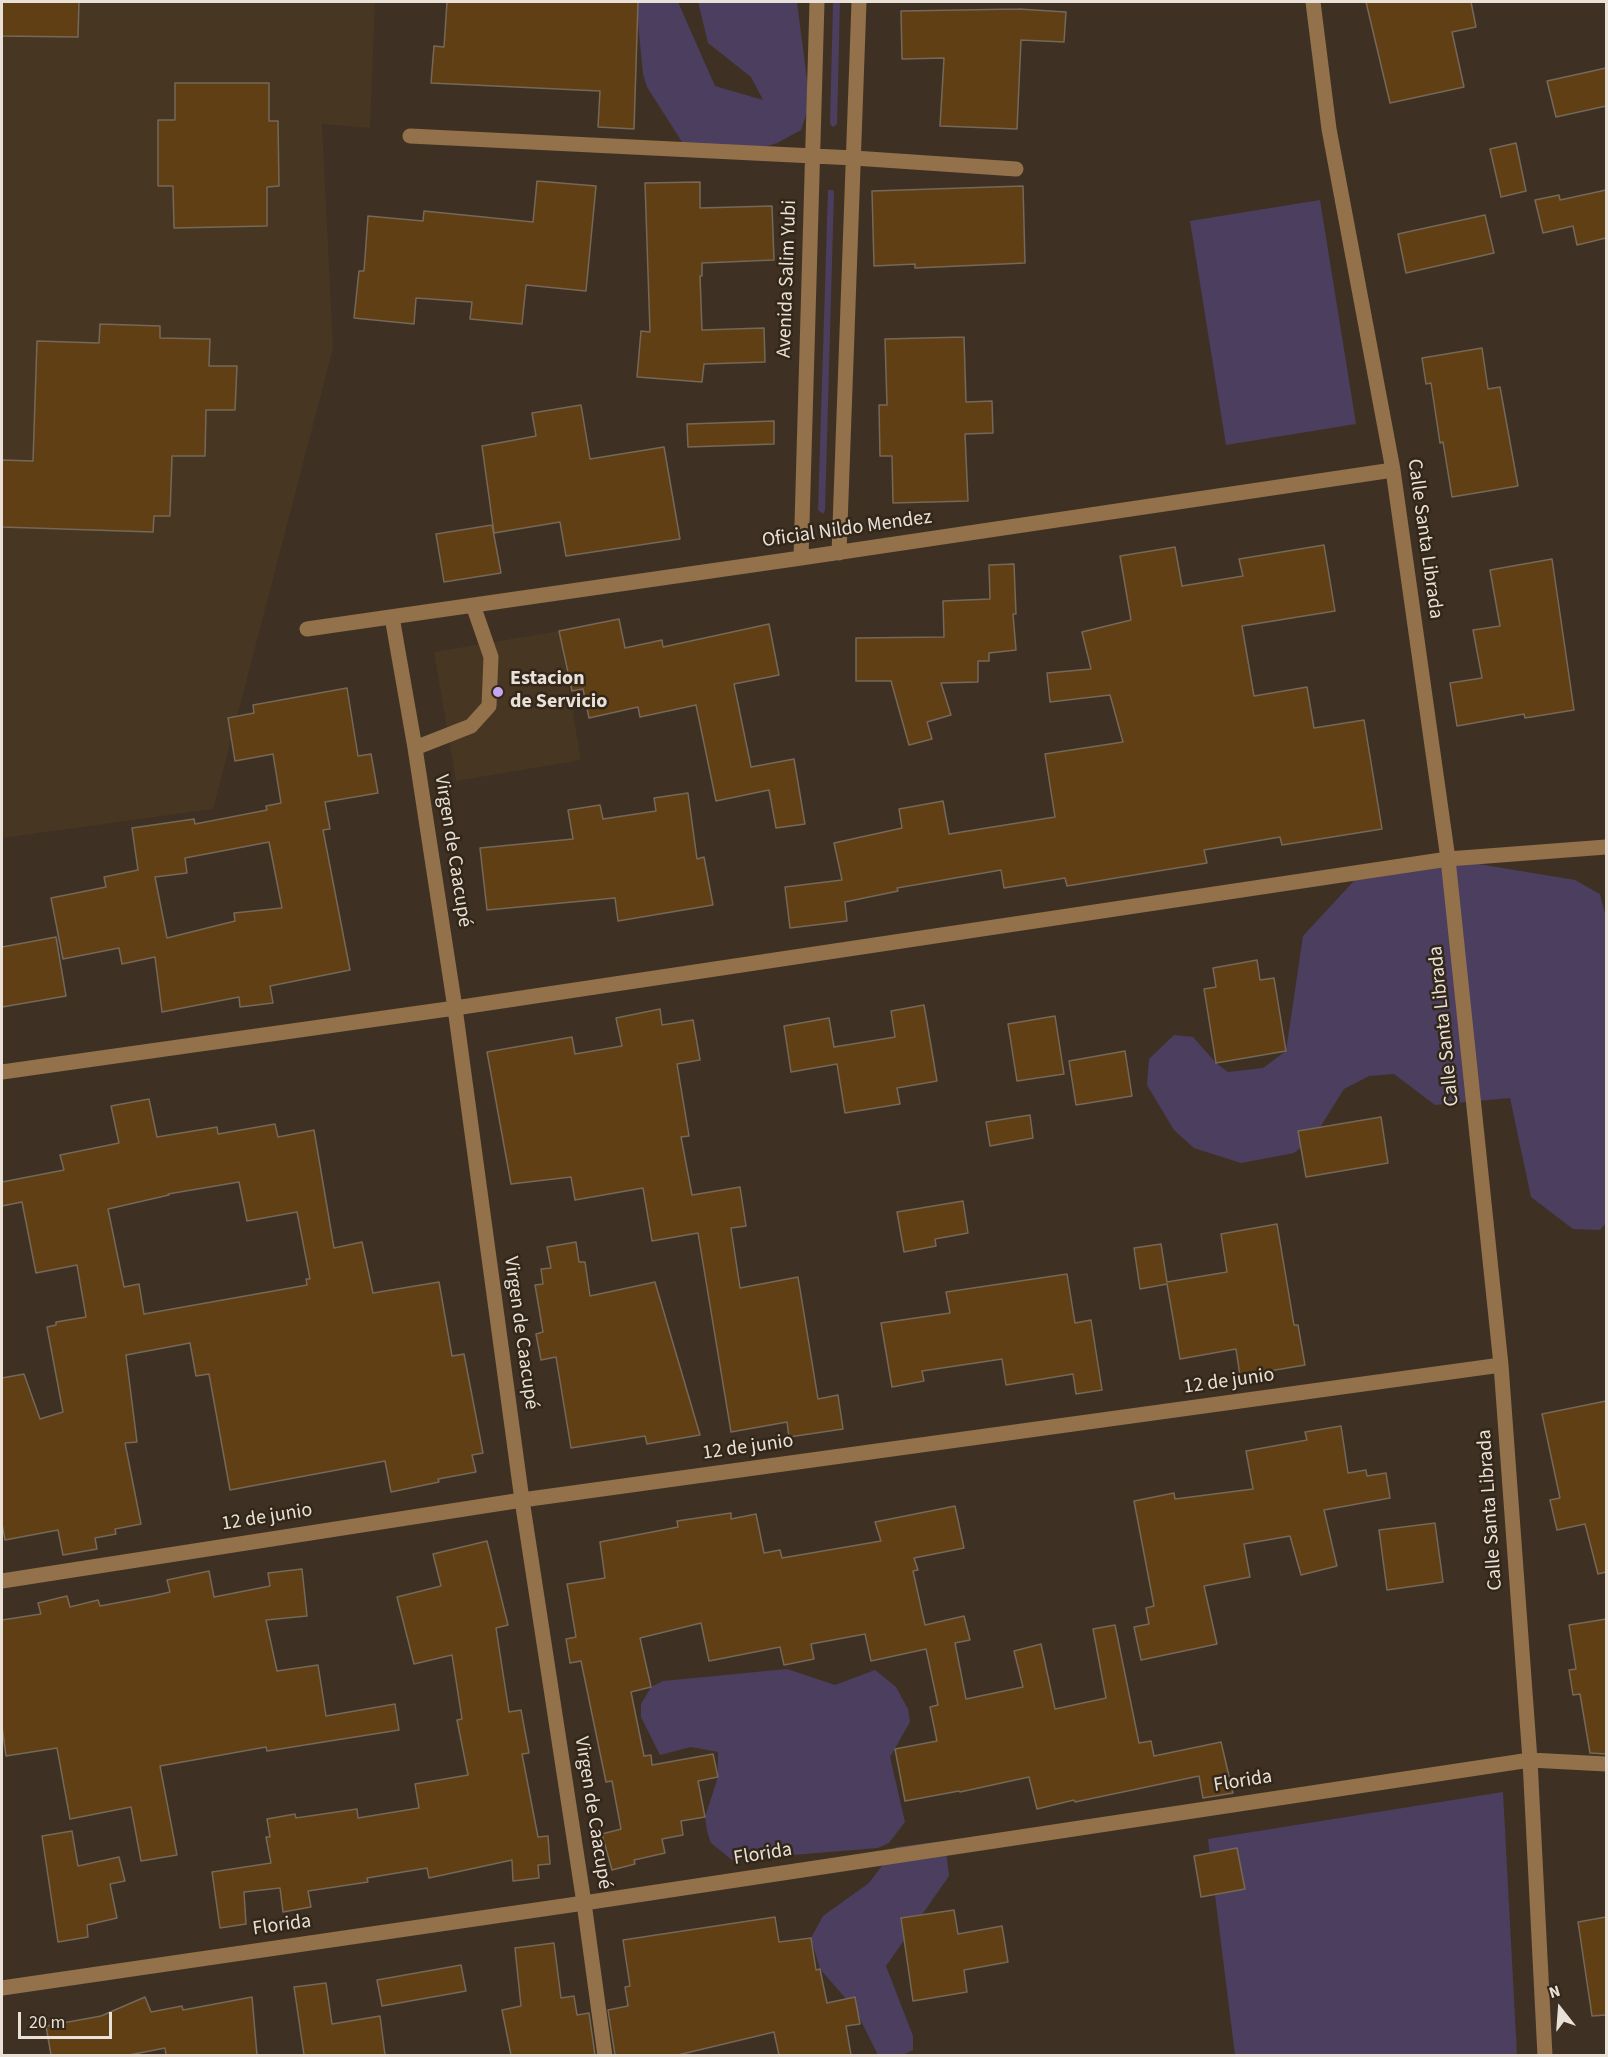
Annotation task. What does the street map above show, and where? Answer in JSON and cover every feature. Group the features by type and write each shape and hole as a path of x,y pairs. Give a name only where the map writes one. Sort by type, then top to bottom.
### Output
{"street":[{"name":"Avenida Salim Yubi","path":"801,558 818,2"},
{"path":"839,553 859,2"},
{"name":"Calle Santa Librada","path":"1313,2 1329,129 1393,470 1448,859 1501,1365 1530,1761 1545,2055"},
{"path":"410,136 854,158 1016,169"},
{"name":"Oficial Nildo Mendez","path":"307,629 839,553 1393,470"},
{"path":"415,748 471,726 489,706 491,657 473,605"},
{"name":"Virgen de Caacupé","path":"392,616 455,1008 522,1500 605,2055"},
{"path":"2,1072 455,1008 1448,859 1606,848"},
{"name":"12 de junio","path":"2,1581 522,1500 1501,1365"},
{"name":"Florida","path":"2,1988 1530,1761 1606,1764"}],"shaded area":[{"path":"2,2 375,2 370,128 322,124 333,348 213,809 2,838"},
{"path":"636,2 678,2 715,86 763,100 751,77 708,43 698,2 797,2 810,103 801,130 777,143 736,156 684,145 647,87 643,74"},
{"path":"833,2 840,2 837,124 833,127 830,124"},
{"path":"828,190 834,192 825,510 823,514 818,510"},
{"path":"1320,200 1356,424 1226,445 1190,221"},
{"name":"Estacion de Servicio","path":"559,631 581,760 456,781 434,652"},
{"path":"1448,859 1575,880 1600,894 1606,918 1606,1223 1600,1230 1573,1229 1531,1197 1510,1098 1435,1105 1394,1074 1369,1076 1344,1089 1314,1137 1294,1153 1241,1163 1194,1148 1174,1130 1147,1085 1149,1059 1174,1035 1193,1037 1216,1063 1228,1072 1263,1068 1286,1051 1303,936 1363,871"},
{"path":"787,1669 835,1685 875,1670 896,1687 908,1709 910,1722 890,1757 905,1822 889,1843 878,1848 732,1860 711,1843 705,1817 718,1777 718,1752 691,1747 660,1755 641,1717 641,1704 651,1687 663,1681"},
{"path":"1503,1792 1517,2055 1235,2055 1208,1839"},
{"path":"935,1842 946,1850 949,1876 886,1966 913,2036 913,2050 903,2055 878,2055 855,2009 820,1969 811,1938 823,1916 869,1883 896,1847"}],"building":[{"path":"2,2 79,2 78,37 2,36"},
{"path":"447,2 638,2 634,129 598,127 600,91 431,83 434,46 444,47"},
{"path":"1366,2 1471,2 1476,27 1452,32 1464,87 1390,103"},
{"path":"1019,9 1066,12 1064,42 1021,40 1017,129 940,126 944,58 902,59 901,11"},
{"path":"1606,68 1606,106 1556,117 1547,81"},
{"path":"175,83 269,83 269,121 278,121 279,186 267,187 267,226 174,228 173,186 158,186 158,120 175,120"},
{"path":"1516,143 1526,191 1501,197 1490,149"},
{"path":"537,181 596,186 586,291 526,285 522,324 470,319 472,302 416,298 414,324 354,318 359,271 364,271 368,216 423,221 424,211 533,222"},
{"path":"700,182 700,208 772,206 774,260 702,263 702,276 700,276 702,330 764,328 765,362 704,364 702,382 637,377 641,331 650,332 645,183"},
{"path":"1023,186 1025,263 915,268 915,264 874,266 872,191"},
{"path":"1606,190 1606,238 1577,245 1573,226 1543,233 1535,200 1559,195 1560,200"},
{"path":"1485,215 1494,253 1406,273 1398,234"},
{"path":"100,324 160,326 160,338 210,339 209,366 237,366 235,410 206,410 205,456 172,456 170,516 154,516 153,532 2,527 2,460 33,461 37,341 99,343"},
{"path":"964,337 966,402 992,401 993,433 965,434 968,501 893,503 892,456 880,456 879,405 887,405 885,339"},
{"path":"1482,348 1488,389 1500,387 1518,486 1452,497 1443,442 1440,443 1431,383 1426,384 1422,358"},
{"path":"581,405 590,459 664,447 680,539 566,556 560,522 494,533 482,446 536,436 532,413"},
{"path":"774,421 774,444 688,447 687,424"},
{"path":"492,525 501,573 444,582 436,534"},
{"path":"1324,545 1335,611 1242,626 1254,696 1307,687 1314,728 1364,720 1382,829 1282,845 1280,837 1204,850 1207,863 1067,886 1065,878 1004,888 1001,870 897,888 898,891 845,902 847,921 790,928 785,887 842,880 834,843 902,828 899,809 943,801 949,834 1055,817 1045,754 1123,742 1110,695 1050,702 1047,673 1091,669 1082,632 1131,620 1120,556 1175,547 1182,586 1243,576 1239,559"},
{"path":"1552,559 1574,710 1525,718 1524,714 1457,726 1450,683 1482,678 1473,630 1500,626 1490,570"},
{"path":"1014,564 1016,614 1013,614 1016,650 989,653 989,661 978,661 978,682 941,683 951,715 927,722 932,739 909,745 891,681 856,681 856,638 944,637 943,601 990,599 989,565"},
{"path":"619,619 625,648 662,640 663,647 769,624 779,675 734,684 751,767 794,759 805,824 776,828 769,790 716,801 696,705 640,717 638,707 589,718 583,689 572,691 559,631"},
{"path":"347,688 358,756 371,754 378,793 325,802 330,829 323,830 350,970 270,986 273,1003 240,1007 239,997 162,1012 155,957 122,964 119,948 63,959 51,898 106,887 104,877 138,870 132,828 194,819 195,824 267,810 266,806 281,803 273,754 235,761 228,718 254,713 253,705","holes":["269,842 282,908 234,913 235,921 167,938 155,877 187,873 185,858"]},
{"path":"688,793 697,859 704,857 713,905 618,921 615,898 487,910 480,848 573,839 568,810 600,805 603,819 656,811 654,798"},
{"path":"56,937 66,996 2,1007 2,947"},
{"path":"1257,960 1260,980 1274,978 1286,1051 1216,1063 1204,989 1216,987 1213,968"},
{"path":"924,1005 937,1081 897,1088 900,1104 845,1113 837,1064 791,1072 784,1026 829,1018 834,1047 895,1037 891,1011"},
{"path":"660,1009 662,1025 693,1020 700,1060 677,1064 689,1136 681,1137 692,1195 740,1187 746,1226 731,1228 740,1288 798,1277 818,1399 838,1395 843,1429 789,1437 787,1422 731,1432 698,1233 652,1241 643,1188 575,1200 571,1177 511,1184 487,1052 572,1037 575,1054 622,1046 616,1018"},
{"path":"1055,1016 1064,1074 1017,1081 1008,1024"},
{"path":"1125,1051 1132,1096 1076,1105 1069,1061"},
{"path":"149,1099 157,1137 217,1127 218,1134 275,1124 278,1137 314,1130 334,1248 362,1242 373,1293 439,1282 452,1356 464,1354 483,1453 472,1455 476,1472 438,1479 439,1482 391,1492 385,1461 230,1490 209,1374 196,1376 190,1343 126,1355 137,1442 125,1443 141,1524 115,1529 116,1534 95,1538 97,1549 63,1555 58,1530 5,1540 2,1524 2,1378 24,1374 40,1419 63,1412 47,1327 56,1325 56,1322 86,1317 77,1265 36,1273 22,1202 2,1206 2,1182 64,1170 60,1155 119,1143 111,1106","holes":["239,1182 247,1221 297,1212 310,1279 306,1279 307,1285 144,1314 139,1284 124,1287 108,1209 168,1194"]},
{"path":"1030,1115 1033,1138 990,1146 986,1122"},
{"path":"1381,1117 1388,1163 1306,1177 1298,1131"},
{"path":"963,1201 968,1233 935,1239 936,1246 904,1252 897,1212"},
{"path":"1277,1224 1294,1325 1298,1325 1305,1365 1240,1376 1236,1349 1180,1359 1167,1284 1140,1289 1134,1248 1161,1244 1167,1282 1227,1272 1221,1234"},
{"path":"576,1242 579,1262 585,1262 590,1296 655,1282 700,1435 647,1444 645,1436 571,1448 556,1357 541,1360 536,1334 543,1332 535,1285 543,1284 541,1269 551,1268 547,1247"},
{"path":"1067,1274 1075,1323 1091,1320 1102,1390 1076,1394 1073,1374 1006,1385 1002,1359 922,1371 924,1381 892,1387 881,1323 950,1313 946,1292"},
{"path":"1606,1401 1606,1572 1598,1574 1585,1524 1557,1530 1550,1500 1560,1498 1542,1414"},
{"path":"1341,1426 1348,1473 1366,1470 1367,1476 1386,1473 1390,1498 1324,1510 1337,1566 1301,1575 1290,1536 1244,1544 1250,1577 1204,1586 1217,1644 1141,1660 1134,1627 1149,1624 1146,1608 1154,1606 1134,1501 1174,1493 1175,1499 1253,1489 1246,1451 1307,1440 1305,1432"},
{"path":"955,1506 964,1548 914,1558 918,1570 913,1571 925,1625 964,1616 970,1640 955,1643 966,1699 1023,1687 1014,1651 1041,1644 1055,1709 1106,1698 1093,1629 1115,1625 1139,1743 1151,1741 1154,1756 1221,1742 1233,1793 1203,1798 1199,1776 1037,1809 1029,1777 905,1801 895,1749 937,1741 930,1707 938,1705 926,1649 871,1661 865,1634 811,1644 814,1659 784,1665 780,1647 709,1661 701,1623 640,1638 651,1687 631,1692 644,1756 651,1755 652,1765 713,1754 718,1777 698,1781 705,1817 681,1821 683,1835 662,1839 665,1853 634,1860 635,1864 612,1870 602,1834 621,1829 612,1781 606,1782 581,1661 570,1663 566,1639 576,1637 567,1584 605,1578 600,1542 678,1527 677,1521 731,1513 731,1519 756,1514 764,1553 780,1550 782,1558 881,1541 875,1522"},
{"path":"1435,1523 1443,1582 1387,1590 1379,1530"},
{"path":"487,1541 508,1625 496,1628 509,1712 521,1710 529,1753 522,1754 538,1837 548,1836 550,1864 538,1865 539,1878 513,1881 512,1860 429,1878 427,1868 367,1878 368,1882 308,1891 311,1907 283,1912 280,1888 244,1892 246,1924 220,1928 212,1872 271,1863 266,1837 270,1837 267,1819 295,1814 296,1818 357,1809 358,1818 419,1808 415,1784 468,1775 457,1720 462,1719 452,1655 414,1664 397,1597 441,1586 433,1554"},
{"path":"302,1569 307,1616 266,1620 277,1671 318,1665 326,1716 395,1704 399,1730 267,1751 266,1747 160,1766 177,1855 141,1861 131,1807 70,1819 57,1748 6,1756 2,1726 2,1620 41,1614 38,1603 67,1596 70,1607 98,1600 100,1606 170,1592 167,1580 209,1571 214,1597 270,1586 268,1573"},
{"path":"1606,1619 1606,1754 1590,1753 1580,1694 1573,1695 1569,1670 1576,1669 1569,1625"},
{"path":"72,1831 78,1866 119,1857 125,1881 110,1884 117,1918 87,1925 88,1937 58,1942 42,1836"},
{"path":"1237,1848 1245,1889 1201,1897 1194,1856"},
{"path":"954,1910 958,1934 1002,1926 1008,1962 964,1970 967,1992 913,2001 901,1918"},
{"path":"775,1917 779,1942 811,1938 816,1970 820,1969 827,2003 855,1997 860,2024 846,2026 851,2055 779,2055 774,2032 678,2055 615,2055 608,2010 628,2006 625,1987 630,1986 623,1940"},
{"path":"1606,1917 1606,2015 1592,2016 1578,1922"},
{"path":"554,1943 561,1998 574,1996 577,2015 589,2013 595,2055 511,2055 502,2010 521,2006 515,1948"},
{"path":"461,1965 466,1991 382,2006 377,1980"},
{"path":"326,1983 332,2024 380,2016 385,2055 304,2055 294,1987"},
{"path":"145,1997 151,2012 182,2006 183,2010 252,1997 257,2055 166,2055 165,2048 129,2055 51,2055 46,2026 101,2016"}],"place":[{"name":"Estacion de Servicio","path":"498,692"}]}
